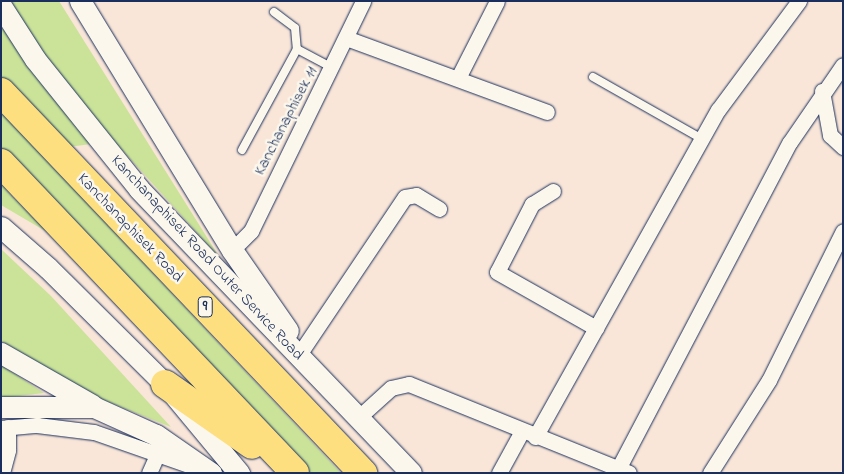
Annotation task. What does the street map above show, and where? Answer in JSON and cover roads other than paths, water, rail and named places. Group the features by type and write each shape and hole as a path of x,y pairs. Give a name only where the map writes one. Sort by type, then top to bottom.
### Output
{"highway":[{"name":"Kanchanaphisek Road","path":"1,92 362,473"},
{"path":"7,170 294,473"},
{"path":"165,384 294,473"}],"main road":[{"path":"81,2 232,250 322,380"},
{"name":"Kanchanaphisek Road Outer Service Road","path":"1,6 35,59 139,190 410,473"},
{"path":"1,227 48,268 165,384 239,473"},
{"path":"1,353 94,407 156,435 210,472"},
{"path":"1,407 94,407"}],"street":[{"name":"Kanchanaphisek 11","path":"232,250 250,231 332,68 363,1"},
{"path":"458,78 497,1"},
{"path":"499,473 529,434 596,328 702,139 749,65 799,1"},
{"path":"346,38 547,112"},
{"path":"358,417 386,392 409,384 624,471 790,142 822,91 843,65"},
{"path":"822,91 830,135 843,147"},
{"path":"553,192 532,204 497,272 596,328"},
{"path":"302,350 405,197 416,195 439,209"},
{"path":"710,473 769,380 843,231"},
{"path":"2,473 8,450 5,427 37,426 94,432 210,472"},
{"path":"150,473 157,455"}],"lane":[{"path":"242,150 297,49 295,28 274,12"},
{"path":"297,49 332,68"},
{"path":"593,76 702,139"}]}
